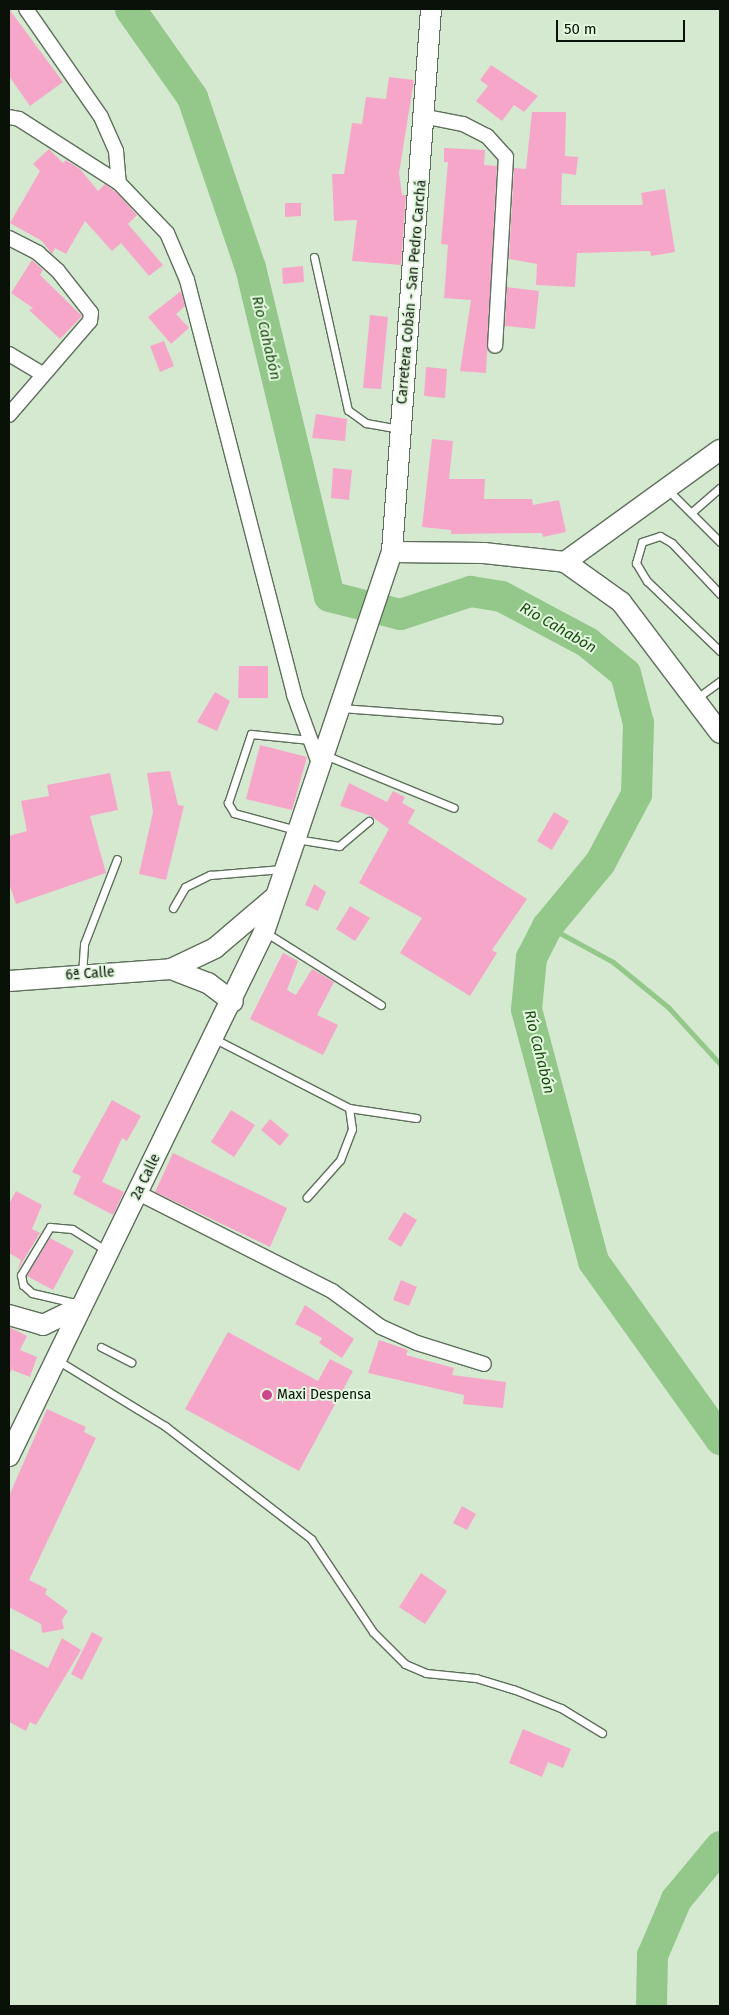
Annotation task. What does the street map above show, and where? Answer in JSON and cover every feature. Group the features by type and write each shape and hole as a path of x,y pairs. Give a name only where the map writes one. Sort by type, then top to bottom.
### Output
{"main road":[{"name":"Carretera Cobán - San Pedro Carchá","path":"322,760 392,552 400,429 426,117 431,9"},
{"path":"564,562 720,450"},
{"path":"392,552 484,554 564,562 622,602 697,698 720,733"},
{"name":"2a Calle","path":"9,1456 79,1305 108,1252 233,1002 264,932 322,760"},
{"name":"6ª Calle","path":"9,981 82,974 171,969 215,948 277,896"},
{"name":"6ª Calle","path":"171,969 208,983 233,1002"},
{"path":"9,1315 43,1325 79,1305"}],"street":[{"path":"26,9 101,117 116,150 119,183"},
{"path":"9,117 19,119 119,183 167,233 187,280 294,695 310,740 322,760"},
{"path":"426,117 464,124 487,136 506,157 494,346"},
{"path":"9,238 38,253 58,271 90,313 90,320 41,373 9,415"},
{"path":"9,354 41,373"},
{"path":"138,1192 332,1291 381,1327 417,1344 484,1364"}],"lane":[{"path":"314,258 348,410 366,423 400,429"},
{"path":"666,488 720,542"},
{"path":"692,512 720,488"},
{"path":"720,594 672,543 660,536 642,542 636,563 647,581 720,651"},
{"path":"697,698 720,681"},
{"path":"341,708 500,720"},
{"path":"310,740 251,734 228,803 242,817 339,846 369,821"},
{"path":"322,760 454,808"},
{"path":"82,974 84,944 117,859"},
{"path":"173,908 184,887 210,875 286,869"},
{"path":"264,932 381,1005"},
{"path":"214,1039 349,1108 416,1118"},
{"path":"307,1197 340,1160 352,1129 349,1108"},
{"path":"79,1305 32,1293 22,1275 54,1225 72,1229 108,1252"},
{"path":"101,1347 131,1362"},
{"path":"54,1359 165,1426 311,1538 373,1632 405,1664 426,1673 476,1678 513,1689 561,1708 602,1733"}],"building":[{"path":"9,9 63,82 30,106 9,76"},
{"path":"491,65 538,96 524,112 514,105 502,121 476,101 488,86 480,80"},
{"path":"389,77 414,80 399,173 402,195 406,195 401,265 352,261 357,220 334,221 332,174 344,174 352,123 362,124 366,97 386,99"},
{"path":"532,112 566,112 565,156 578,157 576,175 562,173 561,205 643,205 641,193 665,189 675,252 651,256 650,251 577,253 575,287 536,285 537,264 509,259 514,168 526,169"},
{"path":"444,148 485,150 484,165 497,166 486,373 460,371 471,300 444,298 448,245 441,244 448,162 444,162"},
{"path":"49,149 63,163 66,160 80,169 98,191 105,184 117,193 137,215 128,224 163,265 149,276 121,243 112,251 85,221 66,254 55,248 52,254 42,241 10,223 40,171 33,164"},
{"path":"285,203 301,203 301,216 285,217"},
{"path":"32,260 43,270 40,275 82,316 60,339 29,310 33,308 11,293"},
{"path":"303,266 304,282 283,284 282,268"},
{"path":"507,287 539,291 535,329 505,326"},
{"path":"181,291 185,306 176,314 189,328 171,344 148,317"},
{"path":"370,315 388,317 381,389 363,388"},
{"path":"164,341 174,366 160,372 150,346"},
{"path":"426,367 447,369 445,398 424,396"},
{"path":"316,414 347,419 345,441 312,438"},
{"path":"432,439 453,441 449,479 485,479 484,499 532,499 533,505 559,500 566,532 543,537 542,533 451,534 451,530 422,527"},
{"path":"333,468 352,470 349,500 331,498"},
{"path":"239,666 268,666 268,698 238,698"},
{"path":"215,692 230,701 217,731 197,722"},
{"path":"260,745 307,757 292,810 246,799"},
{"path":"170,771 178,805 184,806 166,880 139,874 153,812 147,773"},
{"path":"110,773 118,810 90,816 106,873 16,904 9,883 9,836 27,831 21,801 49,796 47,785"},
{"path":"349,783 387,802 393,791 405,797 402,803 415,810 408,823 527,899 492,950 497,953 470,996 400,953 422,918 359,883 389,829 371,816 340,806"},
{"path":"554,812 569,821 552,850 537,841"},
{"path":"314,884 326,892 318,911 305,905"},
{"path":"350,906 370,918 355,941 336,929"},
{"path":"283,953 298,961 287,990 296,995 312,969 334,982 317,1015 338,1025 323,1055 250,1019"},
{"path":"112,1100 141,1116 127,1141 122,1138 102,1182 124,1192 113,1215 73,1194 81,1176 72,1172"},
{"path":"231,1110 255,1125 234,1157 211,1142"},
{"path":"270,1119 289,1135 280,1146 261,1130"},
{"path":"173,1153 287,1208 270,1247 155,1192"},
{"path":"16,1191 42,1205 32,1229 40,1233 17,1271 21,1260 9,1253 9,1204"},
{"path":"404,1212 417,1220 401,1247 388,1239"},
{"path":"50,1238 74,1251 53,1290 27,1276"},
{"path":"401,1280 417,1287 409,1306 393,1300"},
{"path":"305,1305 354,1339 342,1358 319,1343 322,1338 295,1324"},
{"path":"9,1327 27,1336 20,1350 37,1357 30,1377 12,1370 15,1363 9,1375"},
{"name":"Maxi Despensa","path":"228,1332 318,1381 330,1359 353,1371 299,1471 185,1409"},
{"path":"379,1340 408,1350 406,1355 454,1368 452,1375 506,1382 503,1408 463,1404 464,1395 368,1373"},
{"path":"47,1409 86,1427 84,1432 96,1438 29,1580 47,1589 45,1594 68,1611 62,1620 64,1629 42,1633 41,1624 9,1607 9,1496"},
{"path":"462,1506 476,1514 467,1530 453,1523"},
{"path":"421,1573 447,1591 425,1624 399,1607"},
{"path":"92,1632 103,1638 82,1680 71,1674"},
{"path":"62,1638 81,1650 36,1725 30,1722 26,1731 9,1722 9,1648 48,1668"},
{"path":"523,1729 571,1749 563,1768 548,1762 542,1777 509,1763"}],"waterway":[{"name":"Río Cahabón","path":"130,9 192,97 250,267 329,596 400,614 470,591 501,596 587,642 625,673 638,723 636,794 600,862 547,926 531,957 526,1009 593,1261 720,1439"},
{"path":"547,926 613,962 668,1007 720,1064"},
{"name":"Río Cahabón","path":"651,2006 652,1955 676,1899 720,1846"}],"place":[{"name":"Maxi Despensa","path":"267,1395"}]}
